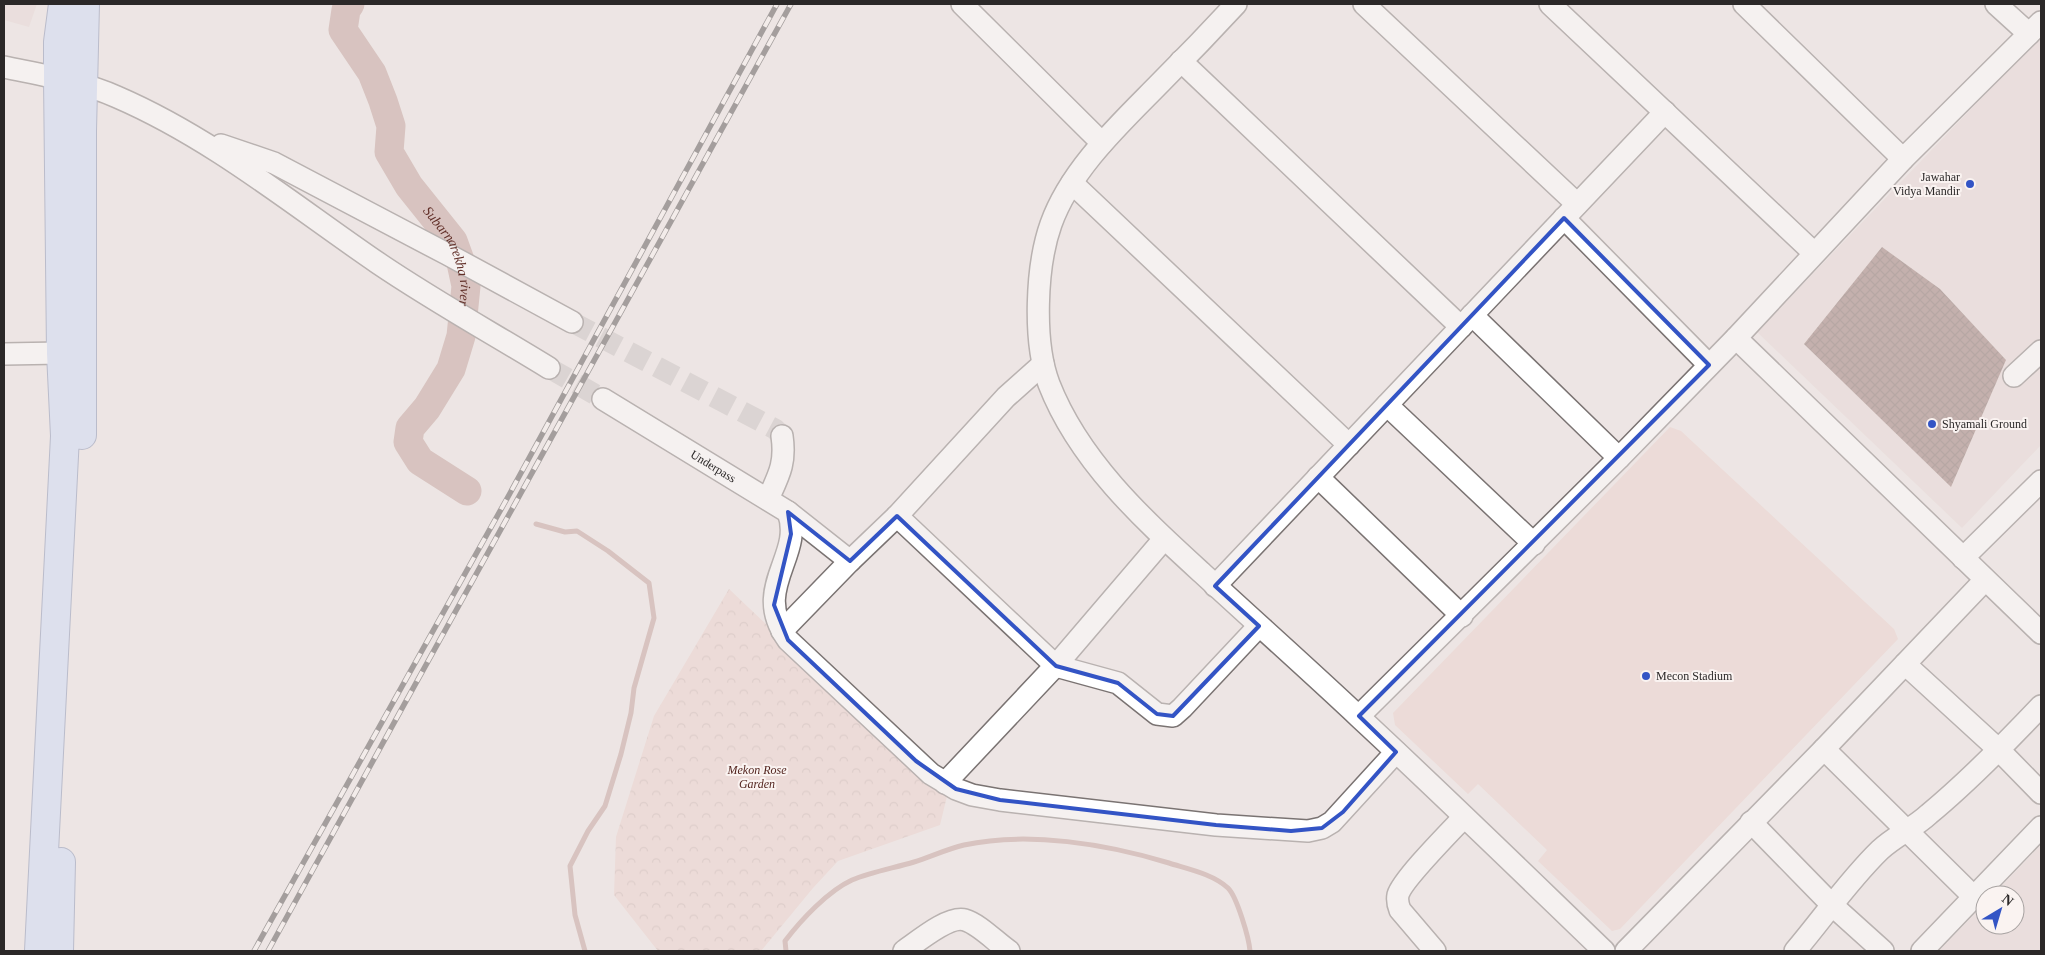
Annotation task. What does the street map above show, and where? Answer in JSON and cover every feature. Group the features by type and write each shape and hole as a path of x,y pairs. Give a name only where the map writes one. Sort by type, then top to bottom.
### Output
{"main road":[{"path":"39,951 64,436 61,353 58,78 58,42 63,4"},
{"path":"59,951 62,788 82,440 85,4"}],"street":[{"path":"962,4 1102,143"},
{"path":"1236,4 1102,143 1072,182 1061,201 1051,224 1044,251 1039,284 1039,316 1043,364 1049,384 1061,411 1102,473 1164,539 1359,716 1604,951"},
{"path":"1364,4 1570,211 1709,365"},
{"path":"1550,4 1814,253"},
{"path":"1744,4 1903,159"},
{"path":"1359,716 1462,616 1619,458 1736,338 1903,159 2035,28 1996,4"},
{"path":"1182,62 1619,458"},
{"path":"4,67 83,85 132,104 192,136 254,176 427,296 549,368"},
{"path":"1215,586 1665,112"},
{"path":"192,136 274,163 572,322"},
{"path":"1072,182 1349,445"},
{"path":"1736,338 2041,633"},
{"path":"2014,376 2041,350"},
{"path":"4,354 61,353"},
{"path":"782,631 850,560 898,516 1006,397 1043,364"},
{"name":"Underpass","path":"603,399 768,498 850,560"},
{"path":"1387,405 1534,544"},
{"path":"768,498 784,455 782,436"},
{"path":"1318,477 1462,616"},
{"path":"1963,558 2041,481"},
{"path":"788,512 793,525 780,572 774,605 775,615 782,631 788,640 916,761 945,783 972,795 1000,800 1216,825 1308,831 1322,828 1332,822 1396,752"},
{"path":"898,516 1056,666 1118,683 1157,714 1173,716 1259,626"},
{"path":"945,783 1056,666 1164,539"},
{"path":"1626,951 1824,749 1985,580"},
{"path":"1905,664 1999,750 2041,793"},
{"path":"1795,951 1880,850 1890,841 1908,831 1944,802 1999,750 2041,706"},
{"path":"1824,749 1974,897"},
{"path":"1435,951 1400,910 1398,894 1417,869 1464,817"},
{"path":"1751,822 1833,906 1883,951"},
{"path":"1922,951 2041,827"},
{"path":"904,951 931,932 960,919 974,925 1009,951"}],"highlighted area":[{"path":"1564,218 1709,365 1359,716 1396,752 1343,812 1322,828 1291,831 1216,825 1000,800 956,789 916,761 788,640 774,605 791,534 788,512 850,561 897,516 1056,666 1118,683 1157,714 1173,716 1259,626 1215,586"}],"shaded area":[{"path":"4,4 37,4 29,27 4,20"},
{"name":"Jawahar Vidya Mandir","path":"2041,36 2041,445 1962,528 1757,332"},
{"path":"2041,845 2041,951 1939,951 1975,913 1975,935 2025,935 2025,885 2003,885"}],"green space":[{"name":"Mecon Stadium","path":"1670,427 1681,431 1894,629 1898,639 1620,929 1612,931 1538,861 1547,850 1478,784 1468,794 1395,725 1393,713"},
{"name":"Mekon Rose Garden","path":"729,589 947,796 940,825 838,861 761,951 658,951 614,895 616,837 654,716"}],"building":[{"name":"Shyamali Ground","path":"1882,247 1940,289 2006,360 1951,487 1804,344"}],"waterway":[{"name":"Subarnarekha river","path":"350,4 346,10 343,30 372,73 383,101 391,126 389,152 409,186 453,241 461,263 466,286 461,336 451,369 427,408 410,428 408,442 420,461 467,491"},
{"path":"536,524 565,532 577,531 608,551 649,583 654,618 634,688 631,713 621,754 605,806 588,831 570,866 575,915 585,951"},
{"path":"786,951 785,941 807,915 834,891 852,880 964,845 1014,839 1067,842 1120,850 1192,870 1215,879 1228,888 1235,900 1242,918 1250,951"}],"tunnel":[{"path":"572,322 775,429 782,436"},
{"path":"549,368 603,399"}],"railway":[{"path":"254,951 509,495 777,4"},
{"path":"268,951 791,4"}],"place":[{"name":"Jawahar Vidya Mandir","path":"1970,184"},
{"name":"Shyamali Ground","path":"1932,424"},
{"name":"Mecon Stadium","path":"1646,676"}]}
